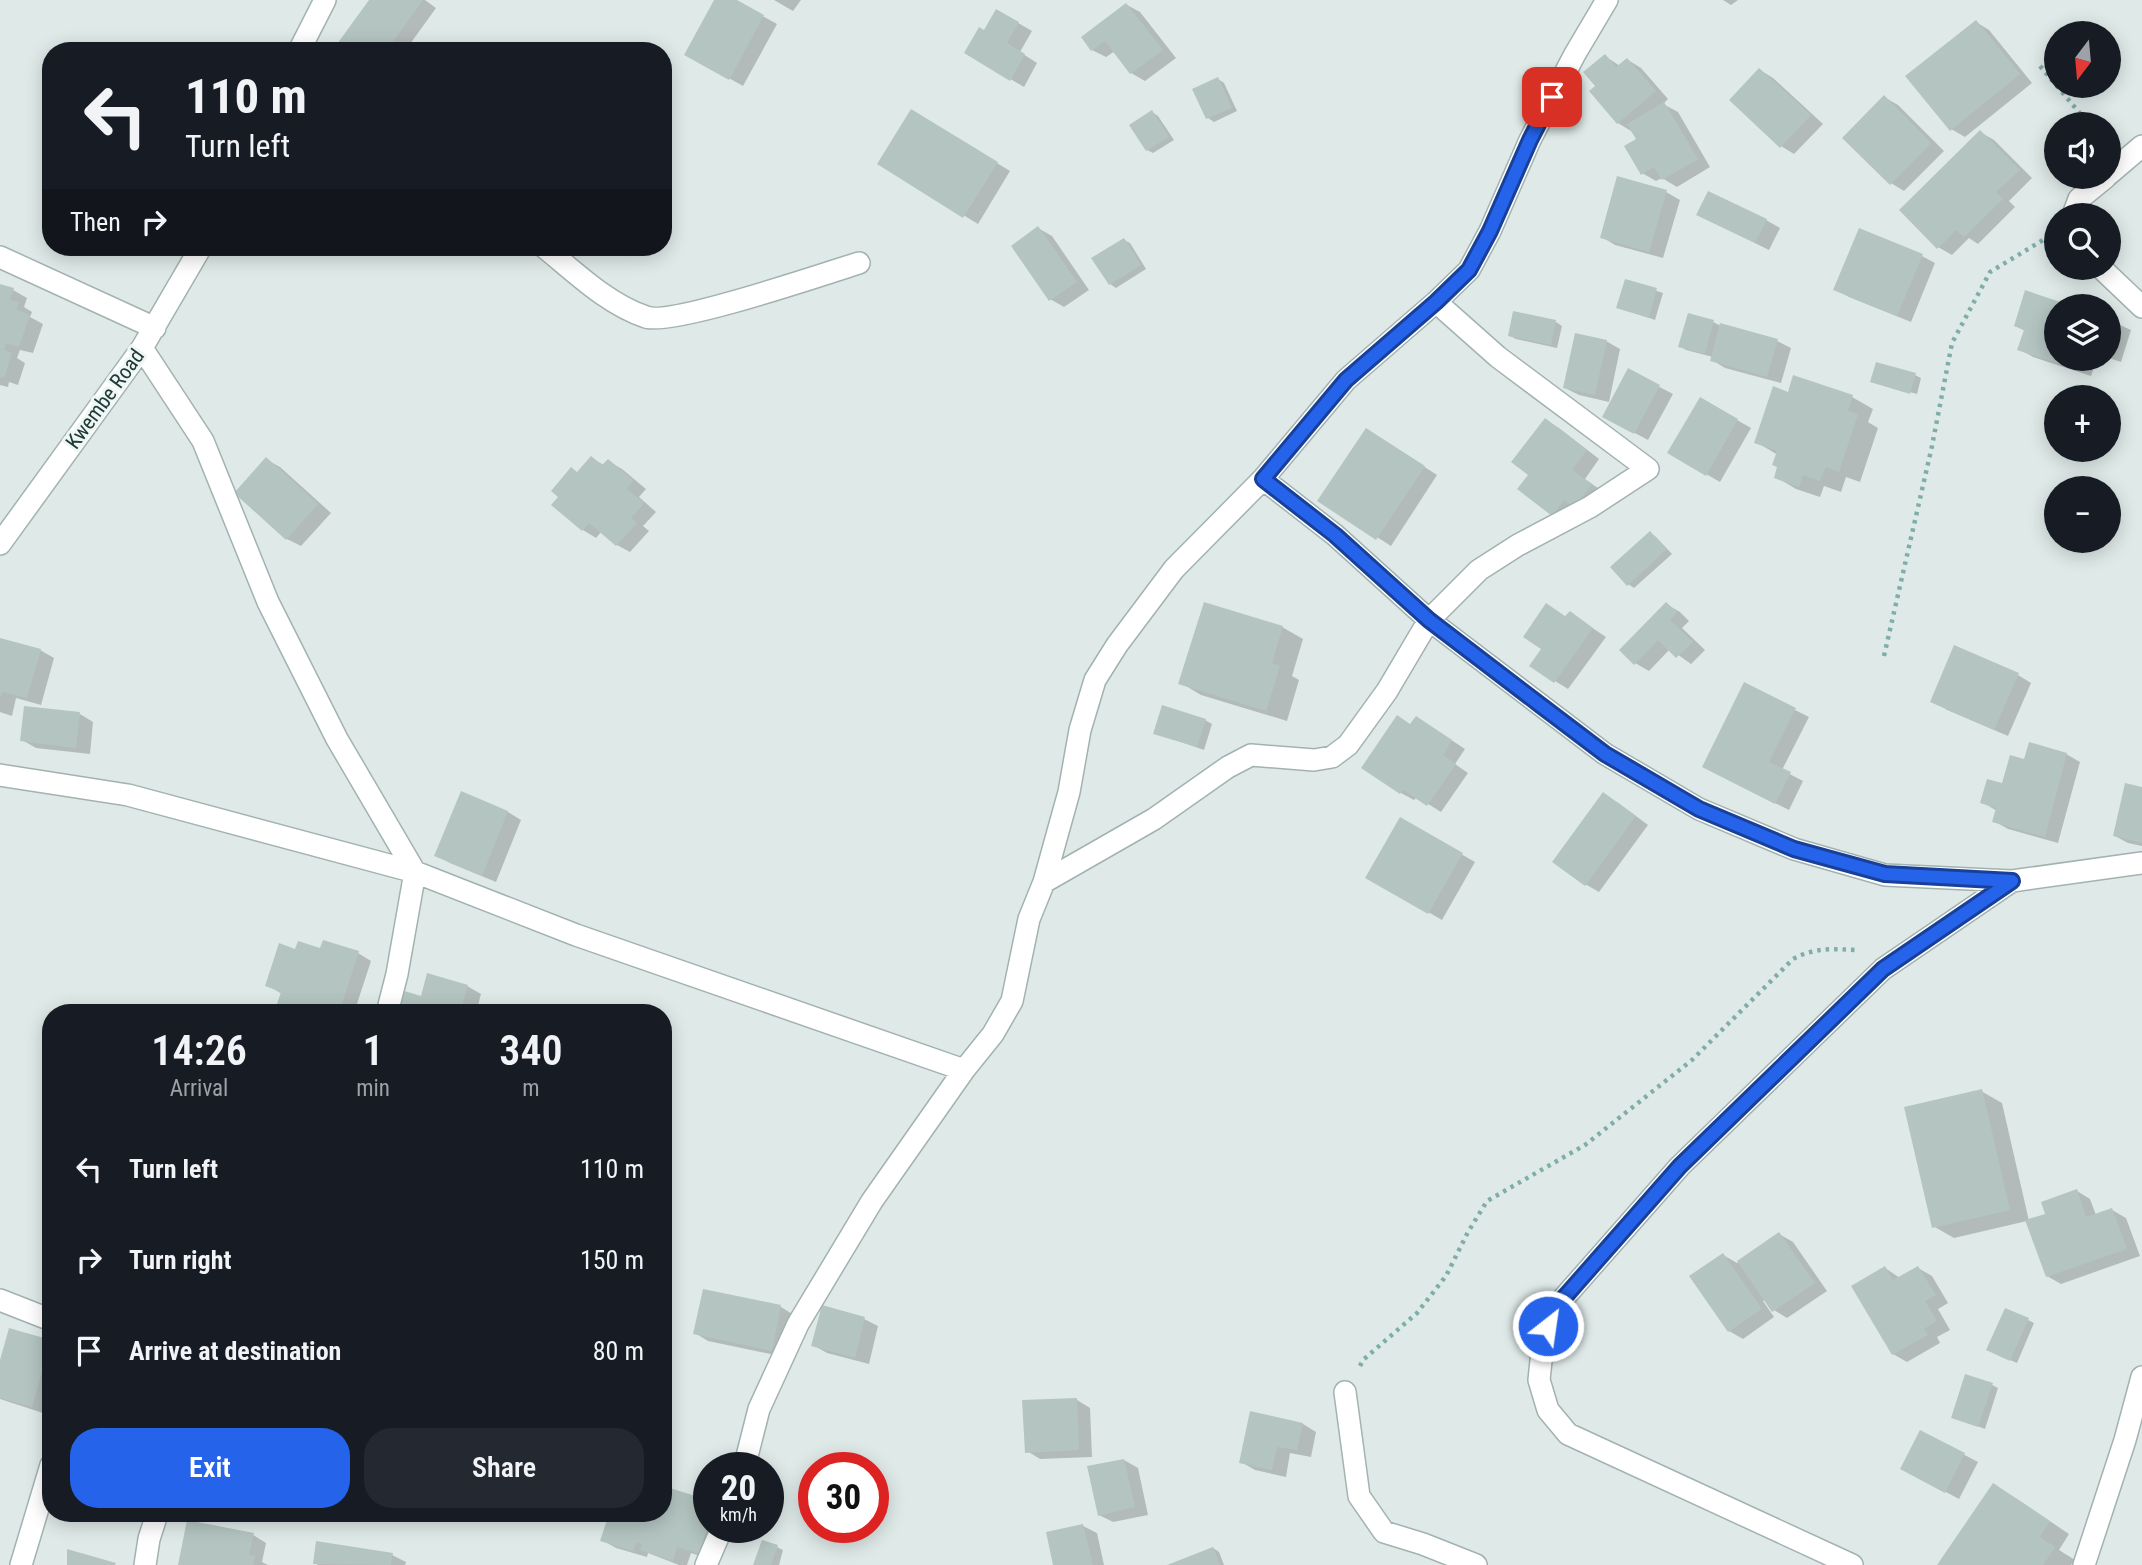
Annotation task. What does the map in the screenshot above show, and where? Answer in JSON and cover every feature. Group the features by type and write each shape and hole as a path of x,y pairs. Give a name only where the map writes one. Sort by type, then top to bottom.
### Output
{"street":[{"path":"305,42 325,0"},
{"path":"748,1452 759,1409 798,1324 872,1201 964,1070 993,1034 1012,1001 1029,919 1044,882 1069,792 1080,730 1095,680 1117,645 1174,569 1263,479 1346,380 1469,270 1490,231 1530,140 1607,0"},
{"path":"2121,163 2142,146"},
{"path":"2078,203 2091,189"},
{"name":"Kwembe Road","path":"0,544 142,348 196,256"},
{"path":"555,256 608,299 648,318 691,313 859,263"},
{"path":"0,257 155,328"},
{"path":"2114,280 2142,307"},
{"path":"1044,882 1154,819 1228,766 1251,755 1314,760 1332,757 1348,745 1387,691 1429,620 1479,570 1518,545 1590,507 1648,469 1497,357 1436,302"},
{"path":"142,348 203,441 268,602 337,739 415,872 389,1004"},
{"path":"1263,479 1335,535 1429,620 1605,754 1699,809 1794,849 1885,874 2012,881 2142,863"},
{"path":"0,775 128,795 415,872 576,935 964,1070"},
{"path":"1839,1563 1568,1434 1548,1410 1539,1380 1543,1342 1554,1309 1680,1166 1883,969 2012,881"},
{"path":"0,1300 42,1316"},
{"path":"2084,1565 2125,1440 2142,1377"},
{"path":"1345,1392 1359,1496 1384,1532 1476,1565"},
{"path":"21,1565 42,1495"},
{"path":"145,1565 154,1522"},
{"path":"706,1565 716,1543"}],"path":[{"path":"2040,66 2079,112"},
{"path":"1884,656 1932,446 1952,343 1990,272 2044,239"},
{"path":"1345,1392 1363,1360 1417,1313 1446,1276 1487,1201 1585,1145 1639,1103 1692,1060 1793,959 1806,951 1823,948 1907,953"}],"building":[{"path":"369,0 423,0 393,42 338,42"},
{"path":"714,0 737,0 764,15 729,80 684,55"},
{"path":"1126,3 1163,50 1130,74 1105,41 1091,51 1081,37"},
{"path":"996,9 1019,22 1007,43 1025,54 1010,81 964,53 979,27 984,30"},
{"path":"1976,20 2020,74 1950,131 1905,76"},
{"path":"1605,54 1616,67 1627,58 1656,91 1617,124 1589,91 1595,86 1583,72"},
{"path":"1759,68 1811,115 1780,148 1729,100"},
{"path":"1218,77 1232,108 1206,119 1192,89"},
{"path":"1884,95 1931,143 1890,185 1842,138"},
{"path":"1664,102 1698,159 1662,180 1654,167 1641,175 1624,146 1636,139 1627,124"},
{"path":"911,109 998,162 963,218 877,164"},
{"path":"1152,110 1169,137 1146,151 1129,125"},
{"path":"1980,130 2020,170 1996,192 2003,199 1964,237 1956,230 1937,249 1899,210"},
{"path":"1617,176 1667,190 1649,252 1600,238"},
{"path":"1708,191 1767,219 1755,243 1696,215"},
{"path":"1038,226 1077,282 1049,301 1011,246"},
{"path":"1859,228 1923,254 1897,316 1833,290"},
{"path":"1124,238 1141,265 1109,285 1091,258"},
{"path":"1625,279 1657,288 1649,318 1616,308"},
{"path":"0,284 14,288 10,300 19,302 17,310 30,315 19,347 6,343 4,350 12,353 4,378 0,377"},
{"path":"2025,290 2044,296 2044,359 2017,350 2024,330 2014,326"},
{"path":"1513,311 1556,320 1551,345 1508,336"},
{"path":"1688,313 1714,320 1705,354 1678,347"},
{"path":"1720,323 1778,339 1767,377 1710,361"},
{"path":"1575,333 1607,340 1595,395 1563,388"},
{"path":"1876,362 1916,373 1910,394 1870,382"},
{"path":"1628,368 1660,385 1634,434 1602,417"},
{"path":"1793,375 1853,395 1848,411 1858,414 1839,472 1826,467 1820,481 1803,475 1799,487 1774,478 1777,467 1772,465 1777,451 1754,443 1773,386 1788,392"},
{"path":"1700,397 1738,419 1706,476 1667,453"},
{"path":"1545,418 1587,450 1572,470 1592,484 1574,508 1564,500 1552,516 1517,489 1528,475 1511,462"},
{"path":"1366,428 1425,466 1376,540 1317,501"},
{"path":"591,456 602,465 608,459 633,480 627,489 644,503 631,518 637,523 616,546 589,523 582,531 551,505 558,497 551,491 571,467 577,472"},
{"path":"266,457 318,504 286,540 234,493"},
{"path":"1650,531 1667,549 1627,586 1610,567"},
{"path":"1204,602 1283,626 1272,663 1280,666 1266,711 1178,684"},
{"path":"1666,602 1677,612 1670,620 1693,642 1676,658 1658,640 1634,665 1619,650"},
{"path":"1546,603 1565,616 1570,611 1593,628 1554,683 1529,666 1541,649 1523,637"},
{"path":"0,638 41,649 27,698 3,692 0,698"},
{"path":"1954,645 2019,673 1994,730 1930,702"},
{"path":"1744,682 1796,708 1769,762 1791,772 1775,804 1702,767"},
{"path":"1162,705 1206,719 1197,747 1153,734"},
{"path":"24,706 80,712 76,748 20,741"},
{"path":"1397,715 1410,724 1416,716 1452,740 1443,755 1456,764 1427,806 1403,790 1400,794 1361,768"},
{"path":"2029,742 2067,753 2045,837 1992,822 1996,808 1980,803 1987,779 2002,783 2010,755 2024,759"},
{"path":"2125,783 2142,787 2142,843 2113,836"},
{"path":"461,791 508,811 482,876 434,856"},
{"path":"1603,792 1636,816 1585,886 1552,862"},
{"path":"1400,817 1463,853 1428,914 1365,878"},
{"path":"323,940 359,951 342,1004 277,1004 281,992 265,986 279,943 295,949 298,941 320,948"},
{"path":"427,973 468,985 463,1004 397,1004 401,990 421,996"},
{"path":"1982,1089 2010,1210 1932,1228 1904,1107"},
{"path":"2077,1189 2086,1217 2112,1208 2127,1249 2046,1277 2025,1220 2045,1214 2041,1202"},
{"path":"1779,1232 1815,1283 1772,1312 1737,1261"},
{"path":"1723,1253 1762,1309 1728,1332 1689,1276"},
{"path":"1885,1266 1893,1280 1918,1266 1936,1295 1925,1301 1937,1321 1924,1329 1928,1335 1892,1355 1851,1286"},
{"path":"703,1289 781,1305 772,1351 693,1334"},
{"path":"822,1305 865,1317 855,1358 811,1346"},
{"path":"2005,1308 2029,1318 2010,1361 1986,1350"},
{"path":"9,1328 42,1337 42,1372 32,1407 0,1398 0,1360"},
{"path":"1965,1374 1993,1383 1978,1427 1951,1418"},
{"path":"1077,1398 1079,1450 1025,1453 1022,1400"},
{"path":"1250,1411 1303,1423 1297,1450 1277,1447 1272,1470 1239,1463"},
{"path":"1920,1430 1965,1453 1945,1493 1900,1469"},
{"path":"1124,1459 1135,1507 1098,1516 1087,1466"},
{"path":"1993,1483 2050,1521 2040,1537 2055,1547 2043,1565 1937,1565"},
{"path":"672,1489 693,1495 693,1543 702,1543 699,1554 677,1547 673,1561 640,1550 642,1544 636,1542 633,1551 600,1541 606,1522 672,1522"},
{"path":"187,1522 254,1533 249,1555 255,1556 253,1565 178,1565"},
{"path":"1083,1524 1093,1565 1053,1565 1046,1532"},
{"path":"316,1541 393,1553 391,1565 313,1564"},
{"path":"761,1543 778,1545 771,1565 753,1565"},
{"path":"1213,1547 1220,1565 1167,1565"},
{"path":"67,1549 116,1563 67,1565"}],"route":[{"path":"1548,1326 1554,1309 1680,1166 1883,969 2012,881 1885,874 1794,849 1699,809 1605,754 1429,620 1335,535 1263,479 1346,380 1469,270 1552,97"}]}
